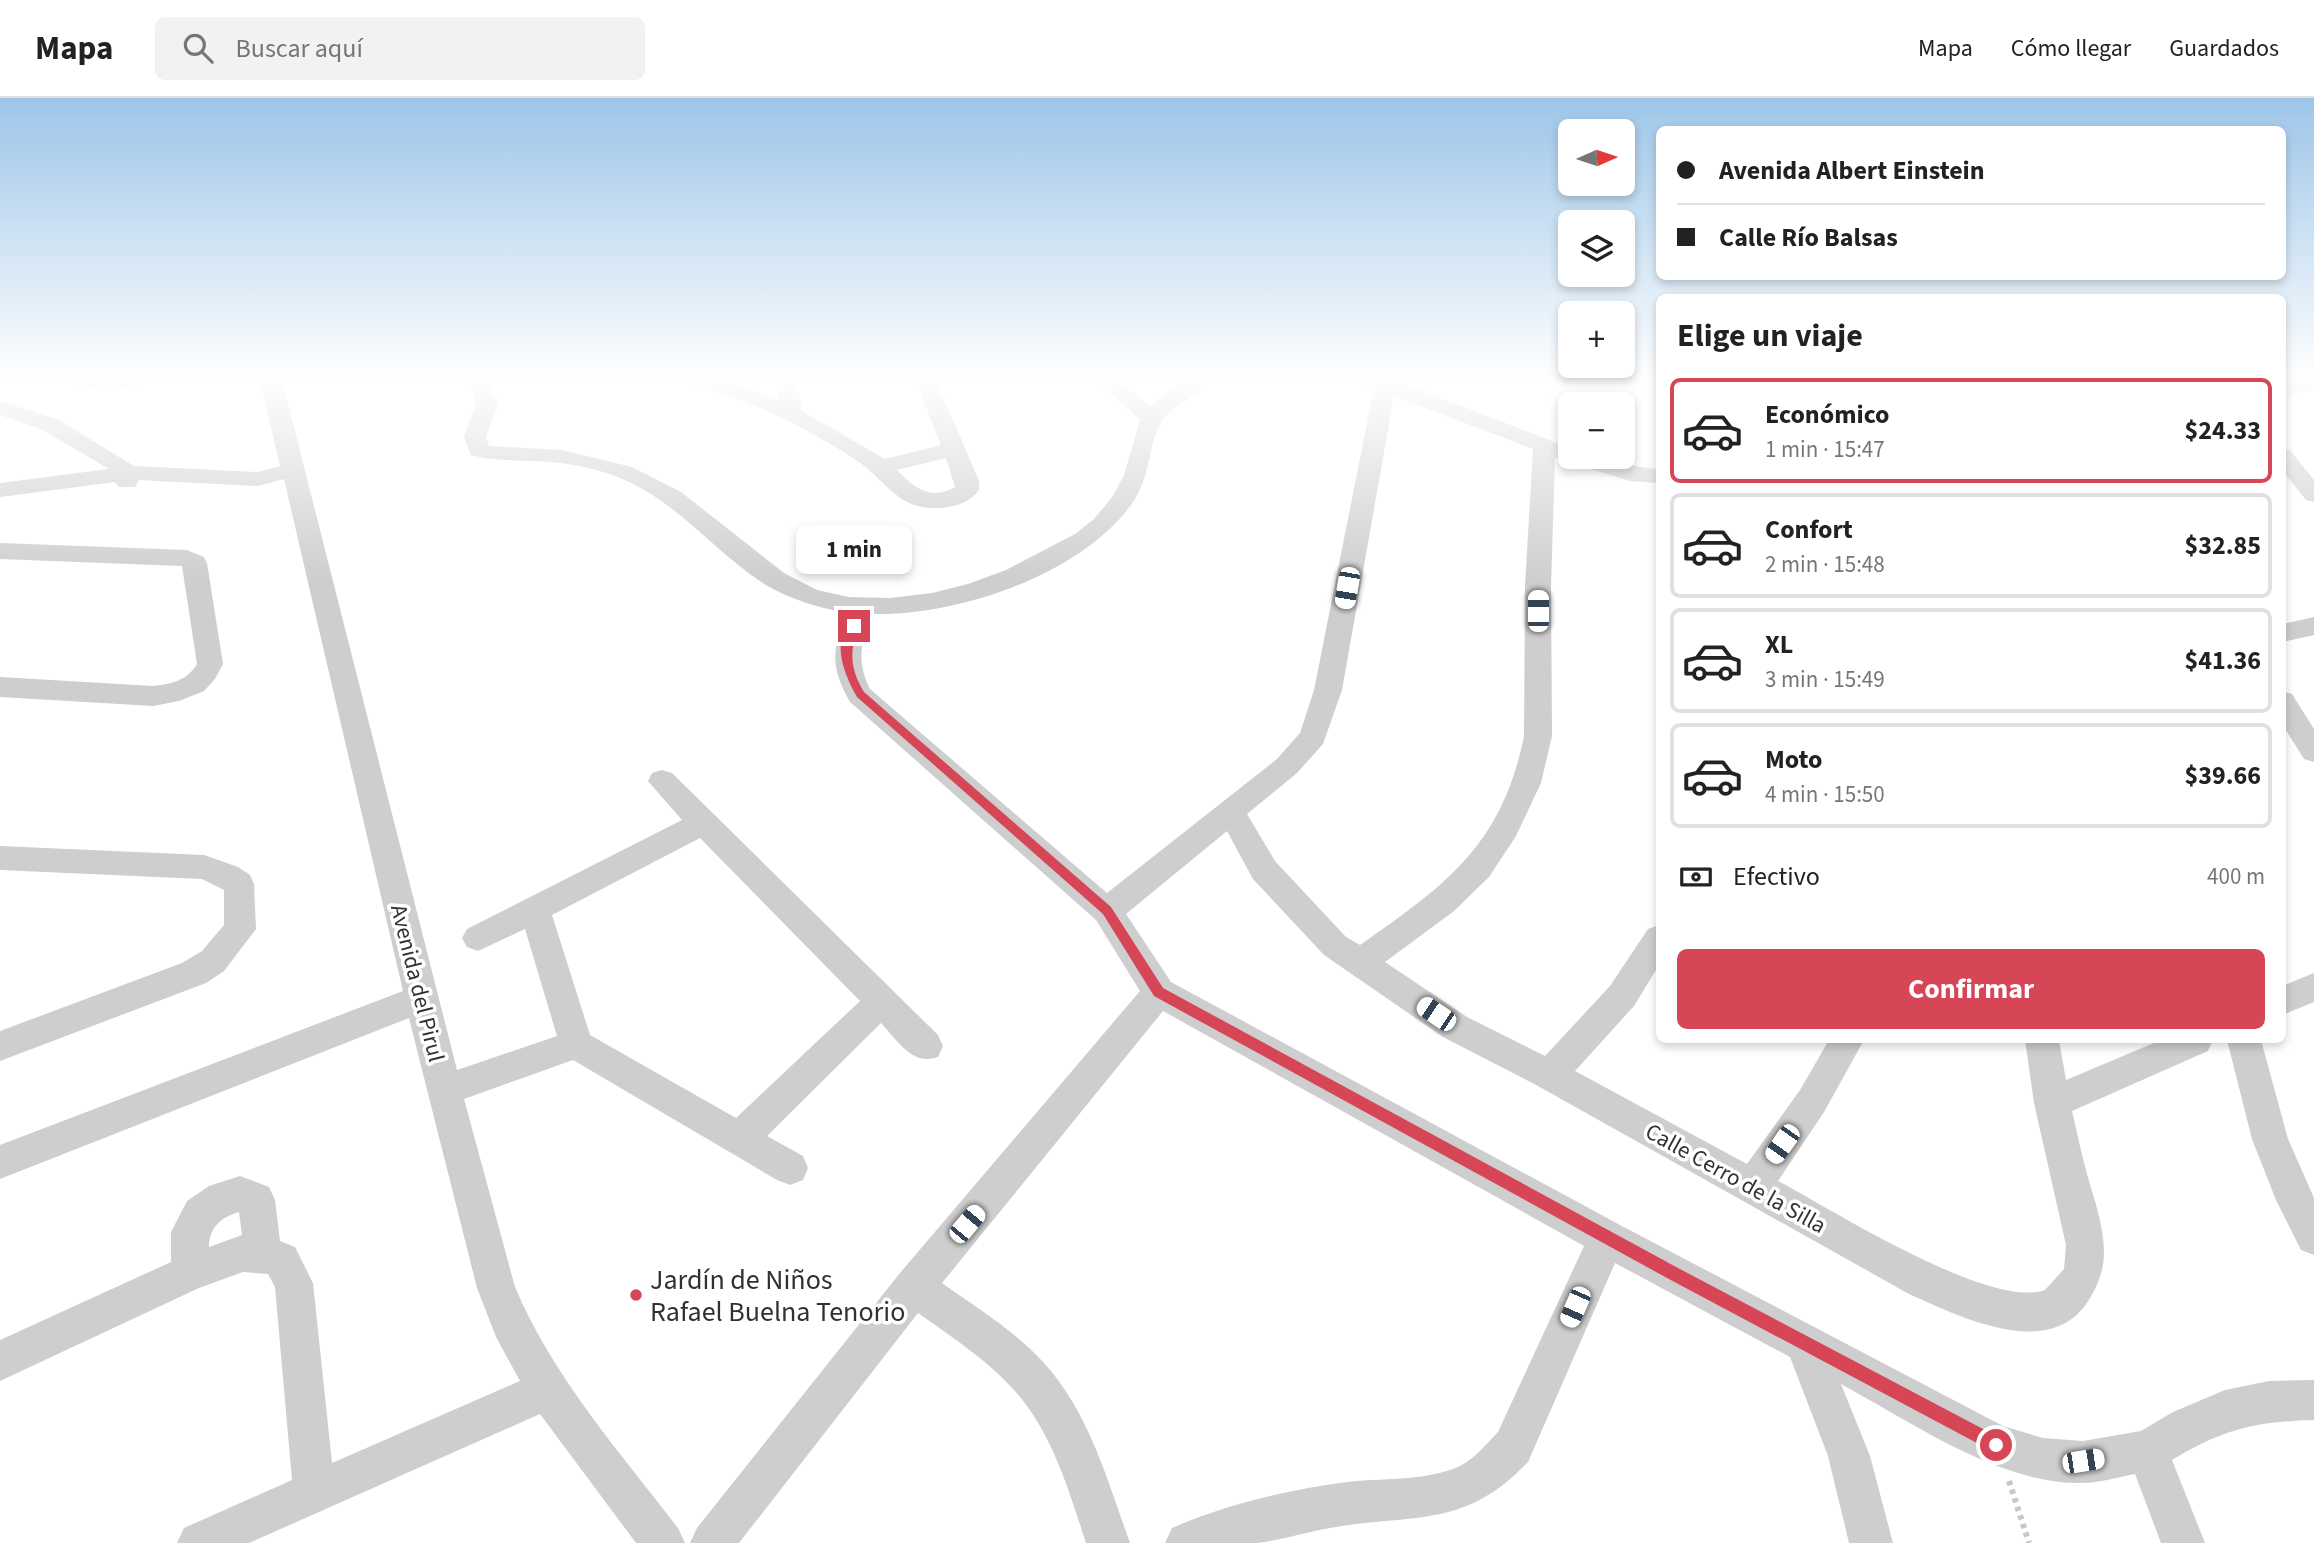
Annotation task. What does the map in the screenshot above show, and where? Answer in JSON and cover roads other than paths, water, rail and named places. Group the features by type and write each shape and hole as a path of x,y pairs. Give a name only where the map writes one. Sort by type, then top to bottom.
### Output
{"street":[{"path":"89,447 121,466 127,480"},
{"name":"Avenida del Pirul","path":"288,447 421,999 496,1288 507,1319 528,1359 663,1543"},
{"path":"478,447 485,452 564,458 634,475 668,494 776,580 813,597 862,606 900,606 947,599 1000,583 1061,555 1101,527 1124,500 1139,466 1142,447"},
{"path":"848,447 881,467 892,480 918,499 947,500 967,490 967,481 953,449 881,467"},
{"path":"1107,911 1287,766 1313,737 1328,690 1368,447"},
{"path":"2286,460 2314,495"},
{"path":"1360,963 1444,901 1473,873 1514,814 1526,785 1538,736 1538,586 1558,469"},
{"path":"1614,469 1630,474 1656,476"},
{"path":"0,489 66,481 127,480 155,491 253,493 295,476"},
{"path":"0,551 187,558 195,563 210,664 205,677 194,687 173,694 153,696 0,687"},
{"path":"862,606 846,646 848,674 860,695 1107,911 1159,992 1607,1238 1996,1445 2043,1459 2083,1461 2147,1451 2188,1427 2225,1411 2269,1401 2314,1400"},
{"path":"2286,632 2314,626"},
{"path":"2286,707 2314,752"},
{"path":"662,781 926,1046"},
{"name":"Calle Cerro de la Silla","path":"1231,812 1264,870 1335,946 1455,1027 1550,1075 1923,1280 1970,1301 2004,1311 2039,1313 2065,1301 2082,1278 2085,1252 2052,1103 2042,1043"},
{"path":"478,938 703,823"},
{"path":"0,858 204,867 239,884 240,929 213,961 194,973 0,1046"},
{"path":"535,909 576,1044 790,1168"},
{"path":"1550,1075 1622,996 1656,943"},
{"path":"2286,999 2314,987"},
{"path":"712,1543 914,1287 1159,992"},
{"path":"0,1162 421,999"},
{"path":"739,1139 881,1002"},
{"path":"1752,1187 1812,1101 1845,1043"},
{"path":"2052,1103 2189,1043"},
{"path":"2245,1043 2270,1139 2289,1188 2314,1237"},
{"path":"445,1090 576,1044"},
{"path":"190,1273 190,1232 200,1214 222,1199 240,1194 256,1200 263,1253"},
{"path":"1187,1543 1230,1528 1338,1504 1440,1495 1481,1479 1496,1468 1513,1447 1607,1238"},
{"path":"0,1361 190,1273 243,1253 263,1253 281,1260 294,1283 314,1492"},
{"path":"914,1287 1014,1361 1043,1393 1077,1457 1108,1543"},
{"path":"1805,1345 1849,1456 1871,1543"},
{"path":"199,1543 548,1389"},
{"path":"2147,1451 2183,1543"}],"place":[{"name":"Jardín de Niños Rafael Buelna Tenorio","path":"636,1295"}]}
